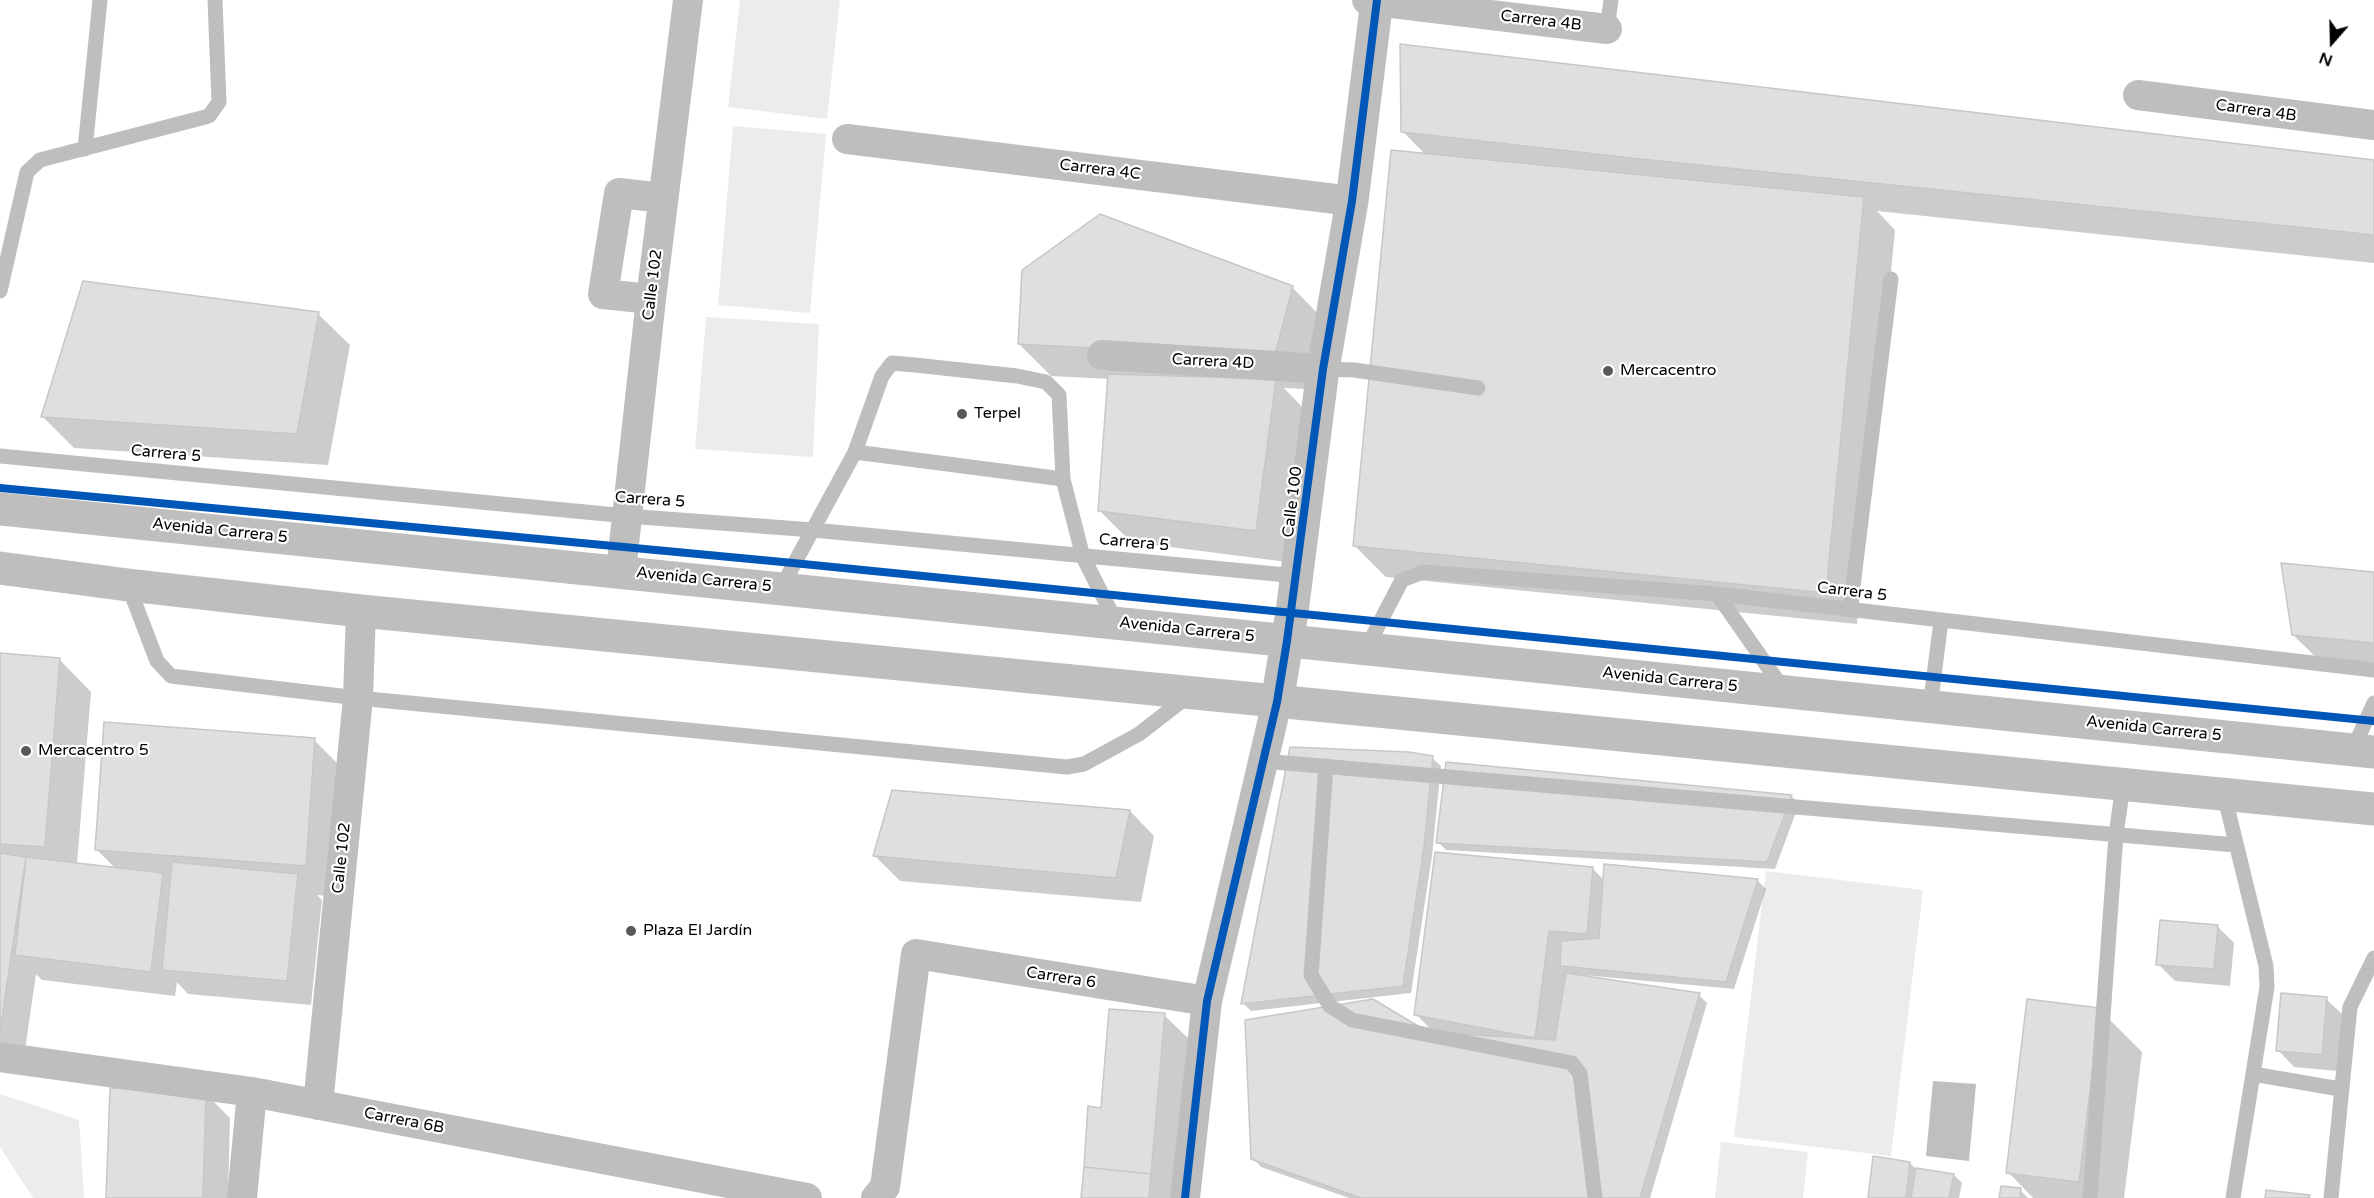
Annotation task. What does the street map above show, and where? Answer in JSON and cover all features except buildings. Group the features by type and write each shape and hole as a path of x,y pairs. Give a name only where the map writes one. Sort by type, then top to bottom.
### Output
{"main road":[{"name":"Calle 100","path":"1277,702 1297,576 1323,369 1352,201 1374,0"},
{"name":"Avenida Carrera 5","path":"0,509 2363,750"},
{"path":"0,568 361,611 2374,809"}],"street":[{"name":"Calle 102","path":"621,571 651,299 688,0"},
{"name":"Carrera 4B","path":"1374,0 1609,14"},
{"name":"Carrera 4B","path":"2138,95 2374,125"},
{"name":"Carrera 4C","path":"847,139 1352,201"},
{"path":"651,299 603,294 619,193 663,198"},
{"name":"Carrera 4D","path":"1102,356 1323,369"},
{"name":"Calle 102","path":"318,1105 357,698 361,611"},
{"name":"Calle 100","path":"1185,1198 1207,1002 1277,702"},
{"name":"Carrera 6","path":"876,1198 885,1187 916,954 1207,1002"},
{"name":"Carrera 6B","path":"0,1057 252,1092 807,1198"},
{"path":"242,1198 252,1092"}],"lane":[{"path":"85,149 100,0"},
{"path":"0,291 27,172 40,160 209,116 219,102 215,0"},
{"path":"1850,610 1891,279"},
{"path":"781,588 855,452 882,376 892,363 1017,376 1046,382 1059,395 1063,479 1083,556 1116,622"},
{"path":"1323,369 1354,370 1478,388"},
{"path":"855,452 1063,479"},
{"name":"Carrera 5","path":"0,456 627,516 813,530 1297,576"},
{"name":"Carrera 5","path":"1366,649 1402,580 1423,572 1717,594 2374,670"},
{"path":"128,585 158,661 171,676 357,698 1067,767 1084,764 1139,734 1191,694"},
{"path":"1717,594 1785,692"},
{"path":"1930,707 1941,621"},
{"path":"2363,750 2374,703"},
{"path":"1263,761 2236,845"},
{"path":"1326,766 1311,975 1330,1006 1352,1020 1572,1064 1580,1074 1595,1198"},
{"path":"2090,1198 2116,835 2123,784"},
{"path":"2224,794 2267,976 2233,1198"},
{"path":"2331,1198 2340,1089 2350,1007 2374,958"},
{"path":"2253,1074 2340,1089"}],"shaded area":[{"path":"740,0 840,0 827,119 728,107"},
{"path":"733,126 826,134 810,313 718,305"},
{"path":"706,317 819,324 813,457 695,449"},
{"path":"1766,871 1923,890 1891,1156 1734,1137"},
{"path":"1933,1081 1976,1084 1969,1161 1926,1156"},
{"path":"0,1094 79,1120 84,1198 33,1198 0,1147"},
{"path":"1721,1142 1808,1152 1803,1198 1715,1198"}],"cycle path":[{"path":"1185,1198 1207,1001 1277,702 1287,641 1323,369 1352,201 1377,0"},
{"path":"0,488 793,563 2374,721"}],"place":[{"name":"Mercacentro","path":"1608,371"},
{"name":"Terpel","path":"962,414"},
{"name":"Mercacentro 5","path":"26,751"},
{"name":"Plaza El Jardín","path":"631,931"}]}
